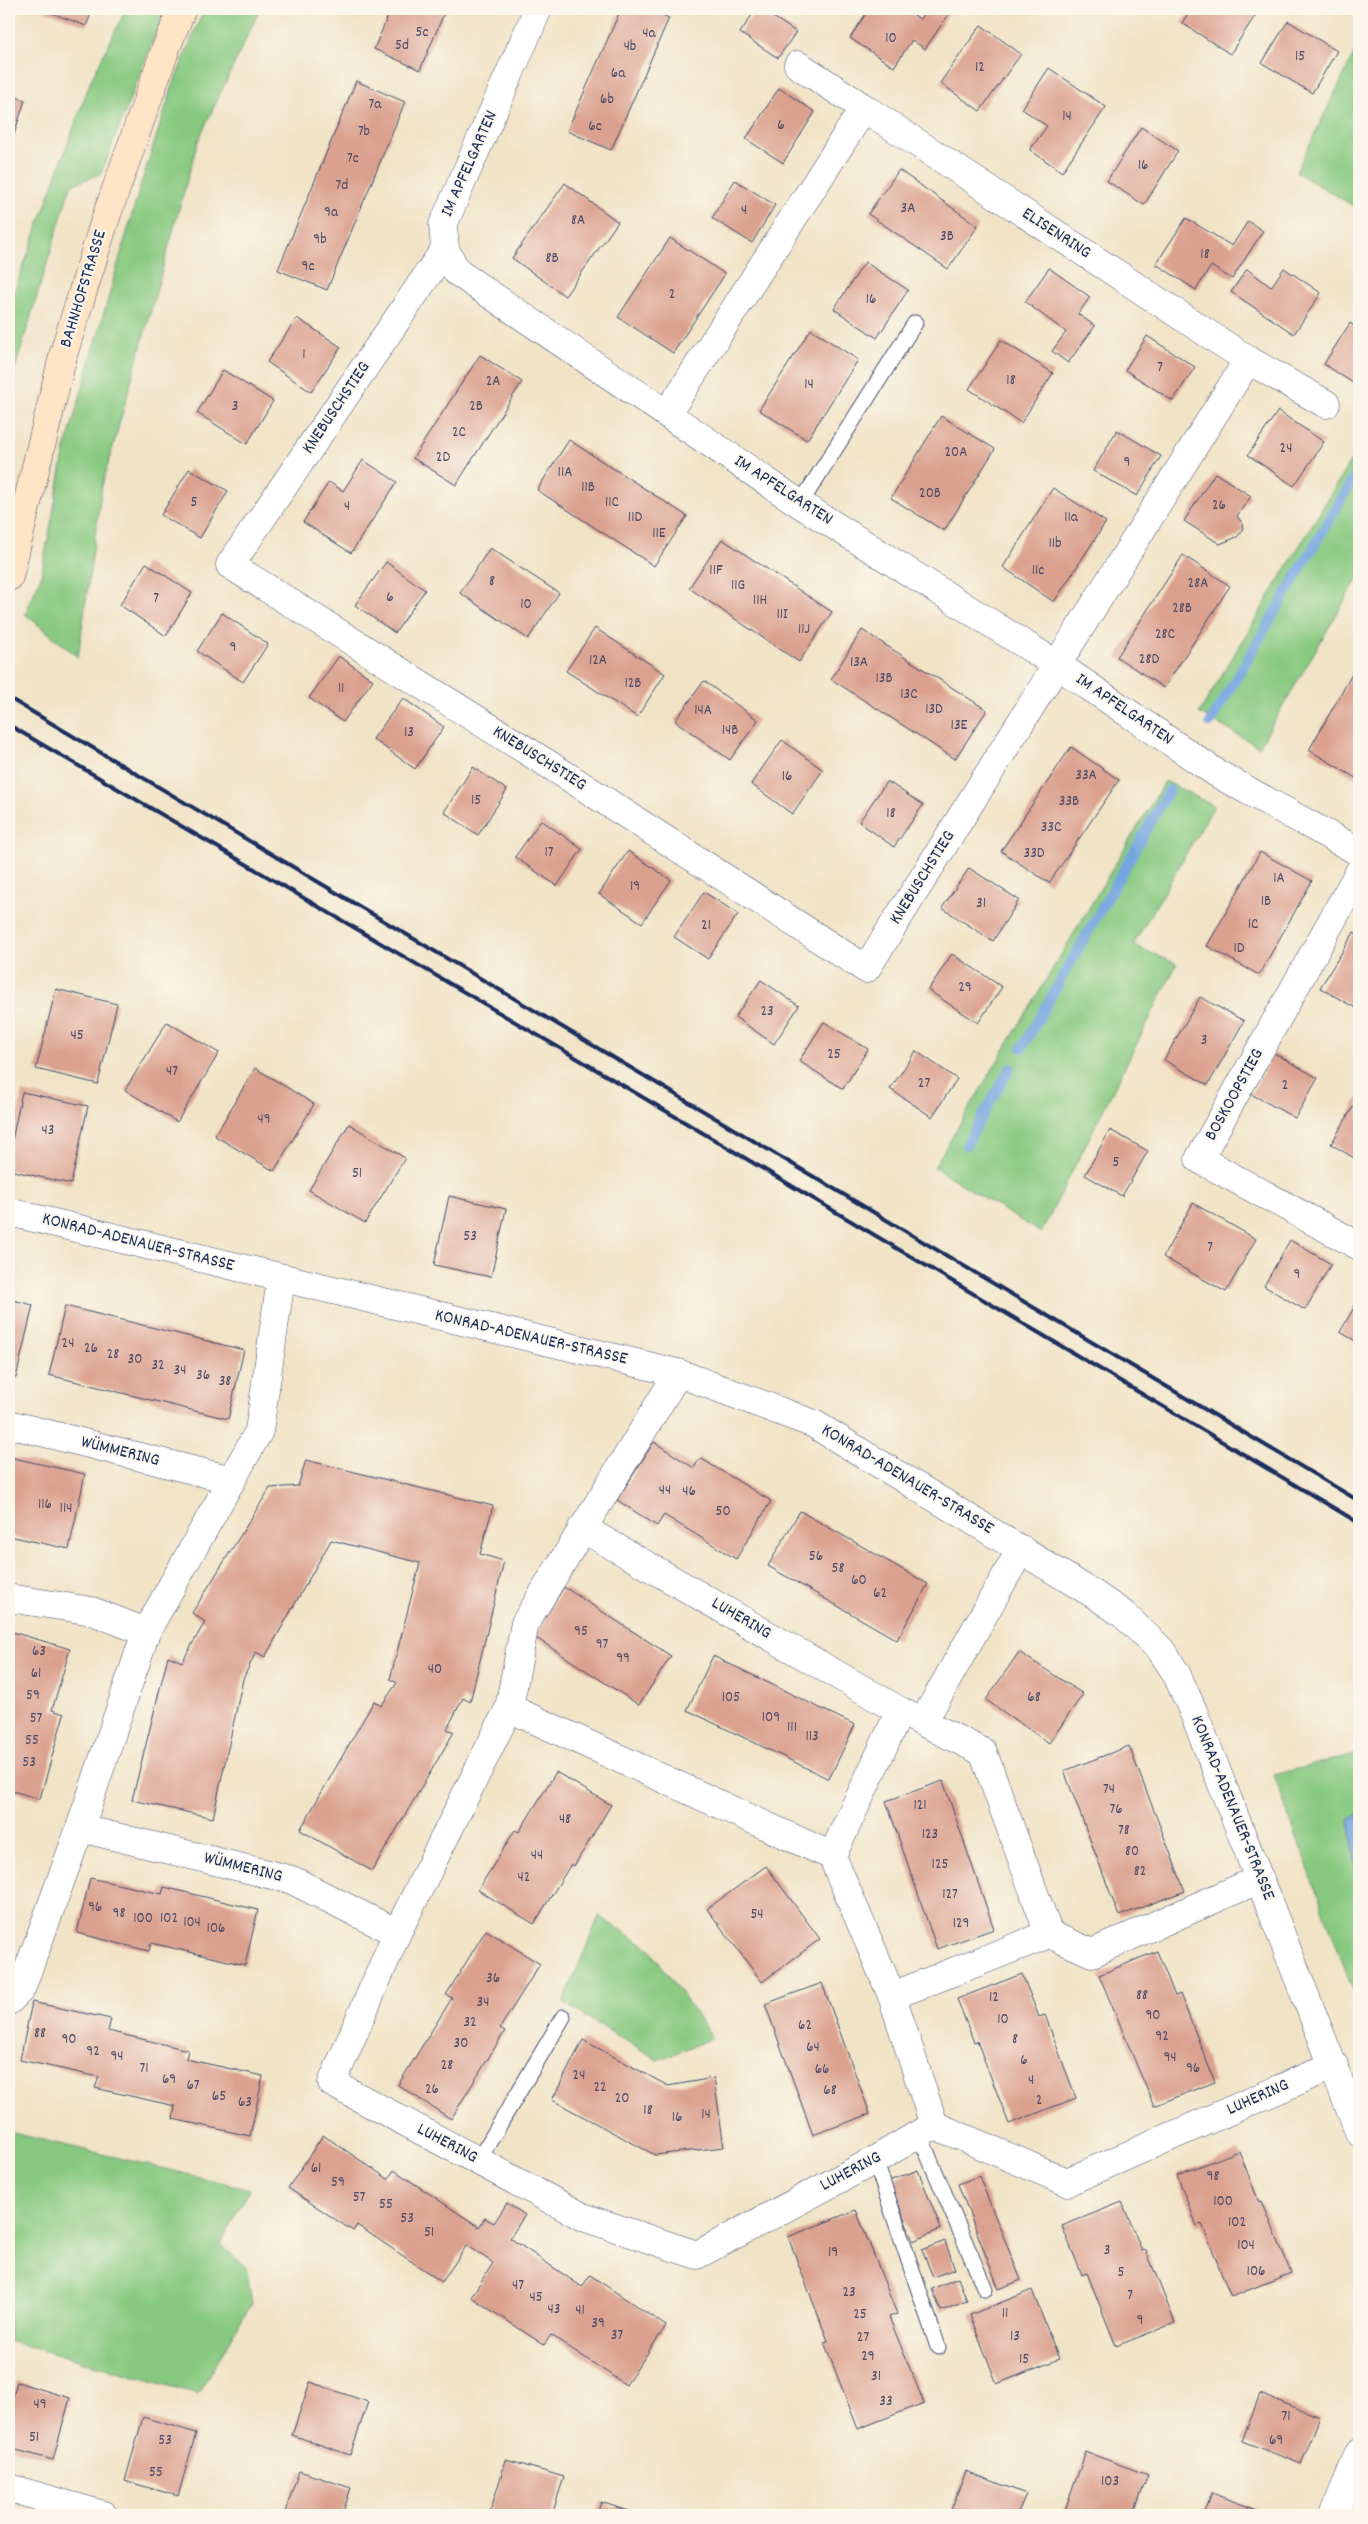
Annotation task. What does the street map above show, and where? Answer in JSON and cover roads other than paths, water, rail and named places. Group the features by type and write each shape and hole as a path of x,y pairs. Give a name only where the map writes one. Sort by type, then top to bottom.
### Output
{"street":[{"name":"BAHNHOFSTRASSE","path":"9,577 64,352 105,220 166,48 182,9"},
{"name":"IM APFELGARTEN","path":"538,9 443,225 445,249 457,272 800,504 1056,664 1218,774 1359,852"},
{"name":"ELISENRING","path":"798,65 1248,360 1326,404"},
{"path":"667,414 864,108"},
{"name":"KNEBUSCHSTIEG","path":"445,249 230,565 548,764 866,968 1056,664"},
{"path":"1056,664 1248,360"},
{"name":"BOSKOOPSTIEG","path":"1359,872 1199,1159 1359,1246"},
{"name":"KONRAD-ADENAUER-STRASSE","path":"9,1212 678,1373 814,1424 1021,1549 1123,1614 1161,1650 1176,1674 1193,1711 1359,2132"},
{"path":"9,2001 21,1990 80,1828 146,1632 259,1431 281,1278"},
{"name":"LUHERING","path":"678,1373 525,1623 509,1708 398,1933 332,2084 583,2217 697,2255 875,2160 927,2130 1067,2182 1334,2065"},
{"name":"WÜMMERING","path":"9,1424 232,1480"},
{"name":"LUHERING","path":"582,1528 912,1716 983,1752 1049,1934"},
{"path":"832,1856 912,1716 1021,1549"},
{"path":"9,1598 92,1611 146,1632"},
{"path":"509,1708 832,1856 892,1996 927,2130"},
{"name":"WÜMMERING","path":"80,1828 292,1880 398,1933"},
{"path":"892,1996 1049,1934 1092,1953 1260,1879"},
{"path":"1334,2515 1359,2452"},
{"path":"9,2488 103,2515"}],"lane":[{"path":"800,504 915,323"},
{"path":"478,2161 564,2017"},
{"path":"927,2130 985,2290"},
{"path":"875,2160 938,2347"}],"water":[{"path":"1359,1814 1359,1886 1349,1820"}],"waterway":[{"path":"1210,723 1359,469"},
{"path":"1022,1048 1169,790"},
{"path":"966,1145 1010,1068"}],"railway":[{"path":"9,698 1359,1501"},
{"path":"9,725 580,1060 1359,1523"}]}
